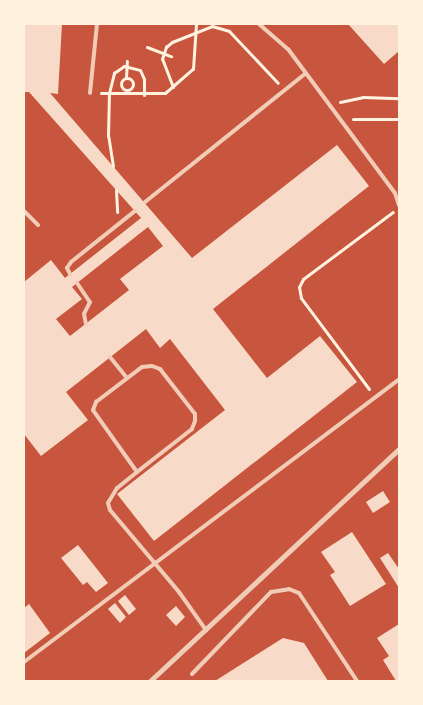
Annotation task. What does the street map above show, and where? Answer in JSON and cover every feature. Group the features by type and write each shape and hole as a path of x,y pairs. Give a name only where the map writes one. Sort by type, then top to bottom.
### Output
{"street":[{"path":"150,681 399,449"}],"lane":[{"path":"90,93 97,24"},
{"path":"259,24 288,49 395,193 399,206"},
{"path":"145,202 306,73"},
{"path":"24,210 38,225"},
{"path":"70,274 67,268 71,262 134,211"},
{"path":"77,282 90,302 84,314 86,324"},
{"path":"110,357 127,378"},
{"path":"137,472 93,410 96,402 142,367 160,369 195,414 192,429 117,488 108,503 110,510 155,563 206,630"},
{"path":"24,662 399,379"},
{"path":"192,674 271,592 289,589 299,593 357,681"}],"path":[{"path":"90,93 126,92 160,95 173,87 192,69 197,31 196,24"},
{"path":"163,53 172,42 197,31 217,26 229,31 285,90"},
{"path":"147,47 171,56"},
{"path":"163,53 173,87"},
{"path":"126,92 120,84 126,78 127,61"},
{"path":"113,166 108,136 109,93 114,73 126,66 136,68 143,74 144,95"},
{"path":"126,78 133,84 126,92"},
{"path":"330,105 363,97 399,98"},
{"path":"343,123 367,117 399,119"},
{"path":"116,190 117,225"},
{"path":"375,398 301,298 299,287 303,279 399,206"}],"building":[{"path":"24,24 62,24 58,94 50,93 192,258 337,145 369,186 213,309 267,378 320,336 357,382 154,541 117,494 225,410 170,339 160,348 146,329 66,392 88,420 41,456 24,434 24,282 51,260 65,278 141,218 29,92 24,92","holes":["148,227 163,246 120,279 129,290 70,336 56,319 82,299 72,287"]},
{"path":"348,24 399,24 399,51 384,64"},
{"path":"383,491 390,502 373,513 366,502"},
{"path":"352,532 386,584 350,606 330,575 335,572 321,552"},
{"path":"78,545 108,583 96,592 87,582 83,585 61,558"},
{"path":"388,553 399,569 399,588 380,558"},
{"path":"125,595 136,609 129,615 118,601"},
{"path":"115,603 126,617 120,623 108,609"},
{"path":"29,604 50,633 24,653 24,608"},
{"path":"176,606 185,617 176,626 166,615"},
{"path":"399,624 399,681 396,681 383,660 389,656 377,638"},
{"path":"283,638 304,643 328,681 215,681"}]}
